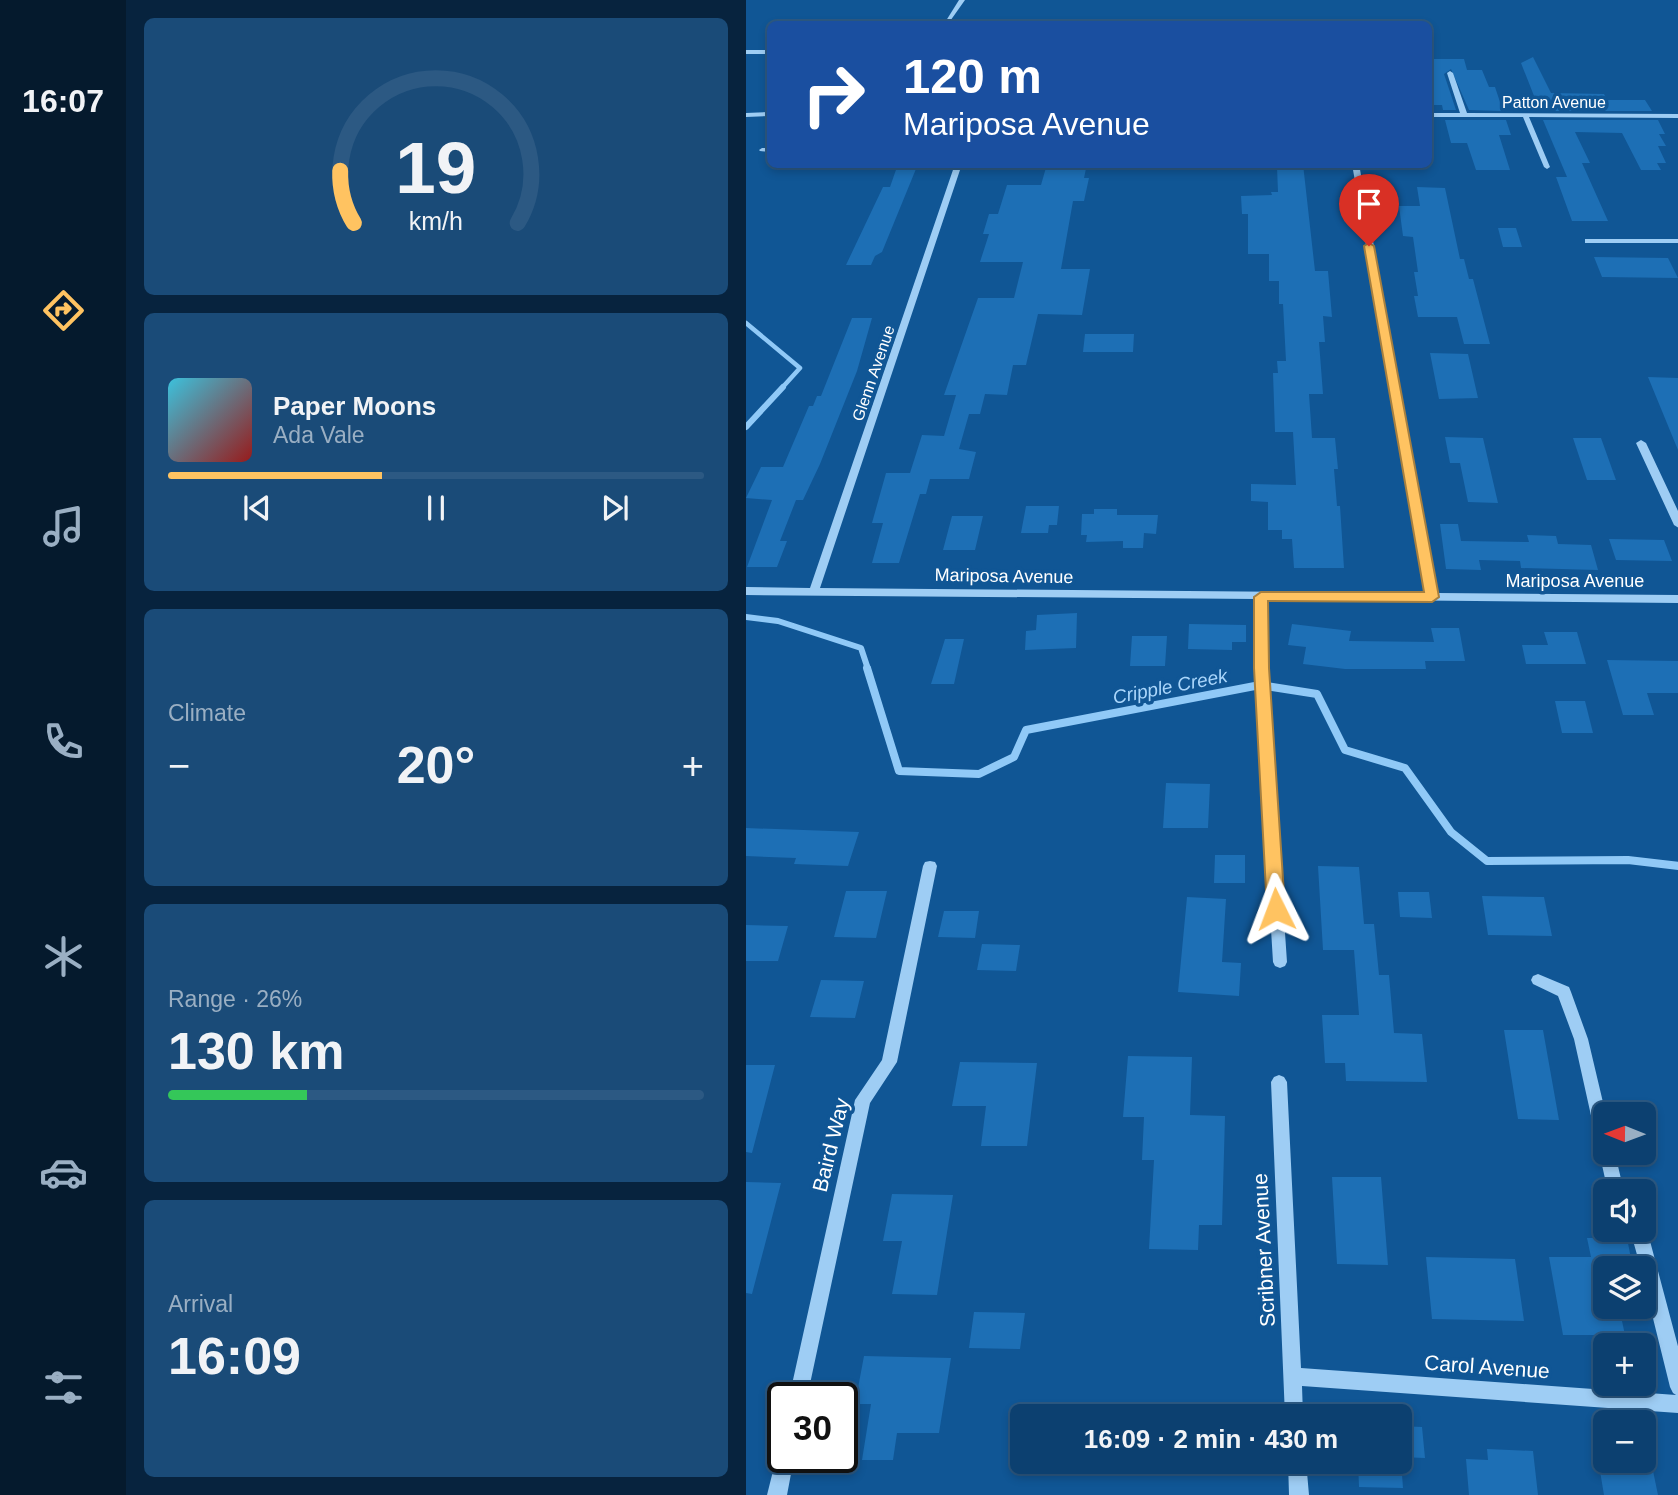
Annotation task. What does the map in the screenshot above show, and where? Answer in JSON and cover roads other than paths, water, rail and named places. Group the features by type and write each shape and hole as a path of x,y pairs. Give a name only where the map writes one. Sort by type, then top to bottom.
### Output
{"street":[{"path":"948,21 962,0"},
{"path":"746,52 767,52"},
{"path":"1450,73 1464,115"},
{"path":"746,115 767,114"},
{"name":"Patton Avenue","path":"1432,115 1679,116"},
{"path":"1525,116 1547,167"},
{"path":"762,150 767,150"},
{"name":"Glenn Avenue","path":"814,591 958,168"},
{"path":"1356,168 1432,597"},
{"path":"1588,241 1679,242"},
{"path":"1641,443 1679,525"},
{"name":"Mariposa Avenue","path":"746,591 1679,599"},
{"path":"1261,597 1261,668 1280,962"},
{"name":"Baird Way","path":"801,1382 863,1100 889,1062 930,866"},
{"path":"1538,980 1564,992 1581,1039 1595,1102"},
{"name":"Scribner Avenue","path":"1279,1082 1293,1404"},
{"path":"1642,1242 1679,1387"},
{"name":"Carol Avenue","path":"1292,1377 1679,1404"},
{"path":"777,1495 782,1473"},
{"path":"1298,1474 1299,1495"}],"waterway":[{"name":"Cripple Creek","path":"746,323 800,368 781,389"},
{"name":"Cripple Creek","path":"746,427 783,387"},
{"name":"Cripple Creek","path":"746,617 778,621 861,648 868,669"},
{"name":"Cripple Creek","path":"867,668 899,771 979,774 1014,757 1026,730 1260,685 1317,694 1345,750 1405,768 1451,832 1487,861 1628,860 1679,866"}]}
